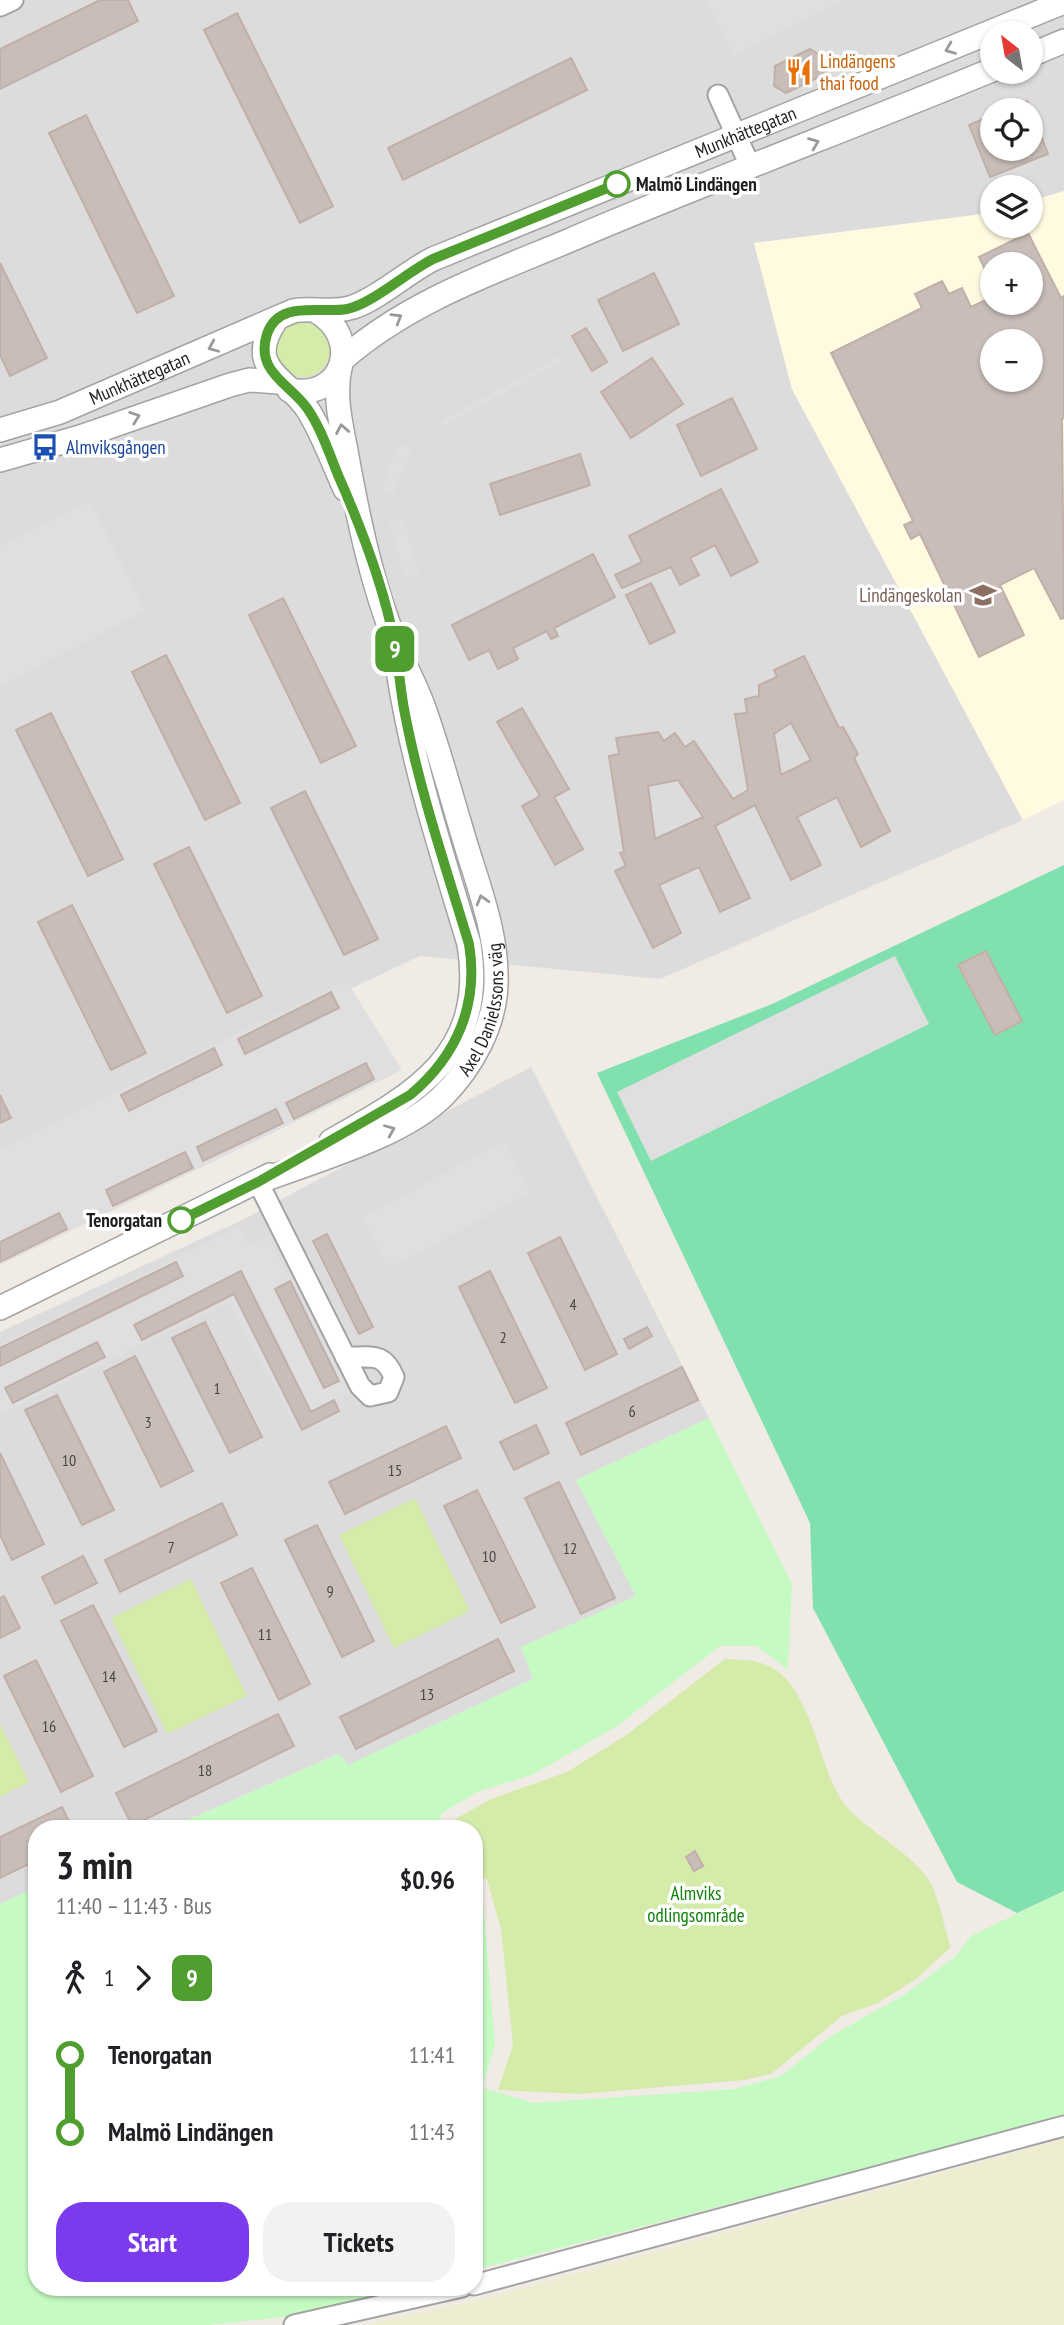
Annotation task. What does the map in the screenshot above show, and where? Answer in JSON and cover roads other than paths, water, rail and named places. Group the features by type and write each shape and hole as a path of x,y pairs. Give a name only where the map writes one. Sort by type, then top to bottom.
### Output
{"street":[{"path":"0,6 13,0"},
{"name":"Munkhättegatan","path":"0,430 60,412 293,311 335,311 362,304 408,272 433,259 1064,2"},
{"path":"1043,50 1064,41"},
{"name":"Munkhättegatan","path":"0,460 80,437 249,380 308,391 321,388 332,380 342,364 389,322 416,307 603,226 980,75"},
{"path":"719,95 751,168"},
{"path":"316,311 335,328 342,345 342,364"},
{"path":"276,320 268,331 265,355 284,386"},
{"name":"Axel Danielssons väg","path":"0,1308 258,1182 410,1095 431,1077 446,1057 466,1016 473,968 469,944 405,715 394,639 359,520 340,414 337,380 342,364"},
{"name":"Axel Danielssons väg","path":"284,386 306,406 315,422 359,520"},
{"path":"258,1182 345,1357"},
{"path":"483,2283 1064,2126"},
{"path":"294,2325 422,2296"}],"place":[{"name":"Lindängens thai food","path":"799,72"},
{"name":"Malmö Lindängen","path":"617,184"},
{"name":"Almviksgången","path":"45,447"},
{"name":"Lindängeskolan","path":"983,595"},
{"name":"Tenorgatan","path":"181,1220"}],"park label":[{"name":"Almviks odlingsområde","path":"696,1904"}]}
